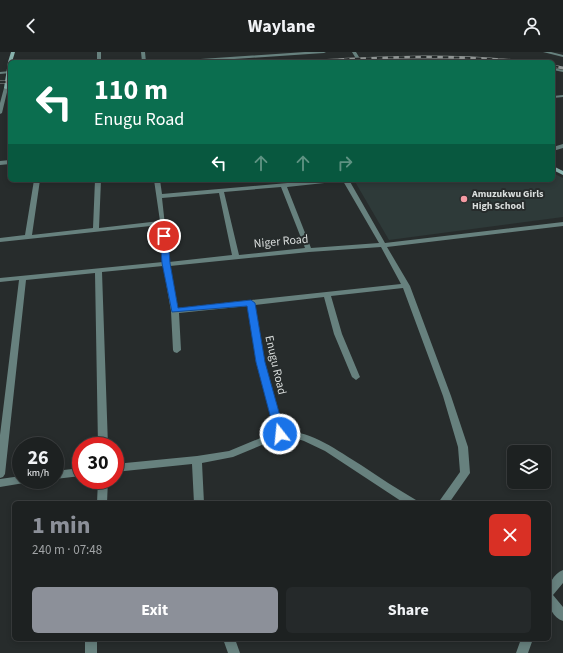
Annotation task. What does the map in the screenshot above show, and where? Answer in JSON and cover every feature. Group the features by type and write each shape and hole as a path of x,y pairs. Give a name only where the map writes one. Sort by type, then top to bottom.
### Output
{"street":[{"path":"231,52 233,58"},
{"path":"184,60 322,52"},
{"path":"546,52 562,55"},
{"path":"0,113 8,76"},
{"path":"28,237 37,182"},
{"path":"96,230 98,182"},
{"path":"156,182 160,196 166,263 175,310 177,350"},
{"path":"160,196 318,182"},
{"path":"347,182 406,286 447,396 463,446 466,473 445,501"},
{"path":"283,185 309,250"},
{"path":"221,190 236,257"},
{"path":"0,240 163,223"},
{"name":"Niger Road","path":"0,280 166,263 384,245 563,224"},
{"path":"98,271 103,437"},
{"path":"0,474 23,278"},
{"path":"175,310 406,286"},
{"path":"327,294 338,334 356,377"},
{"name":"Enugu Road","path":"251,303 260,362 280,434"},
{"path":"124,467 197,460 230,454 280,434 292,434 307,438 328,449 409,501"},
{"path":"197,460 199,501"},
{"path":"0,483 12,481"},
{"path":"102,501 103,489"},
{"path":"551,590 563,575"},
{"path":"551,601 563,616"},
{"path":"91,641 91,653"},
{"path":"230,641 234,653"},
{"path":"522,653 527,641"}],"shaded area":[{"name":"Amuzukwu Girls High School","path":"555,174 563,178 563,217 389,240 355,182 555,182"}],"railway":[{"path":"338,60 413,57 507,60"},
{"path":"555,66 563,68"},
{"path":"0,82 8,82"}],"place":[{"name":"Amuzukwu Girls High School","path":"464,199"}],"route":[{"path":"164,236 166,263 175,310 251,303 260,362 280,434"}]}
